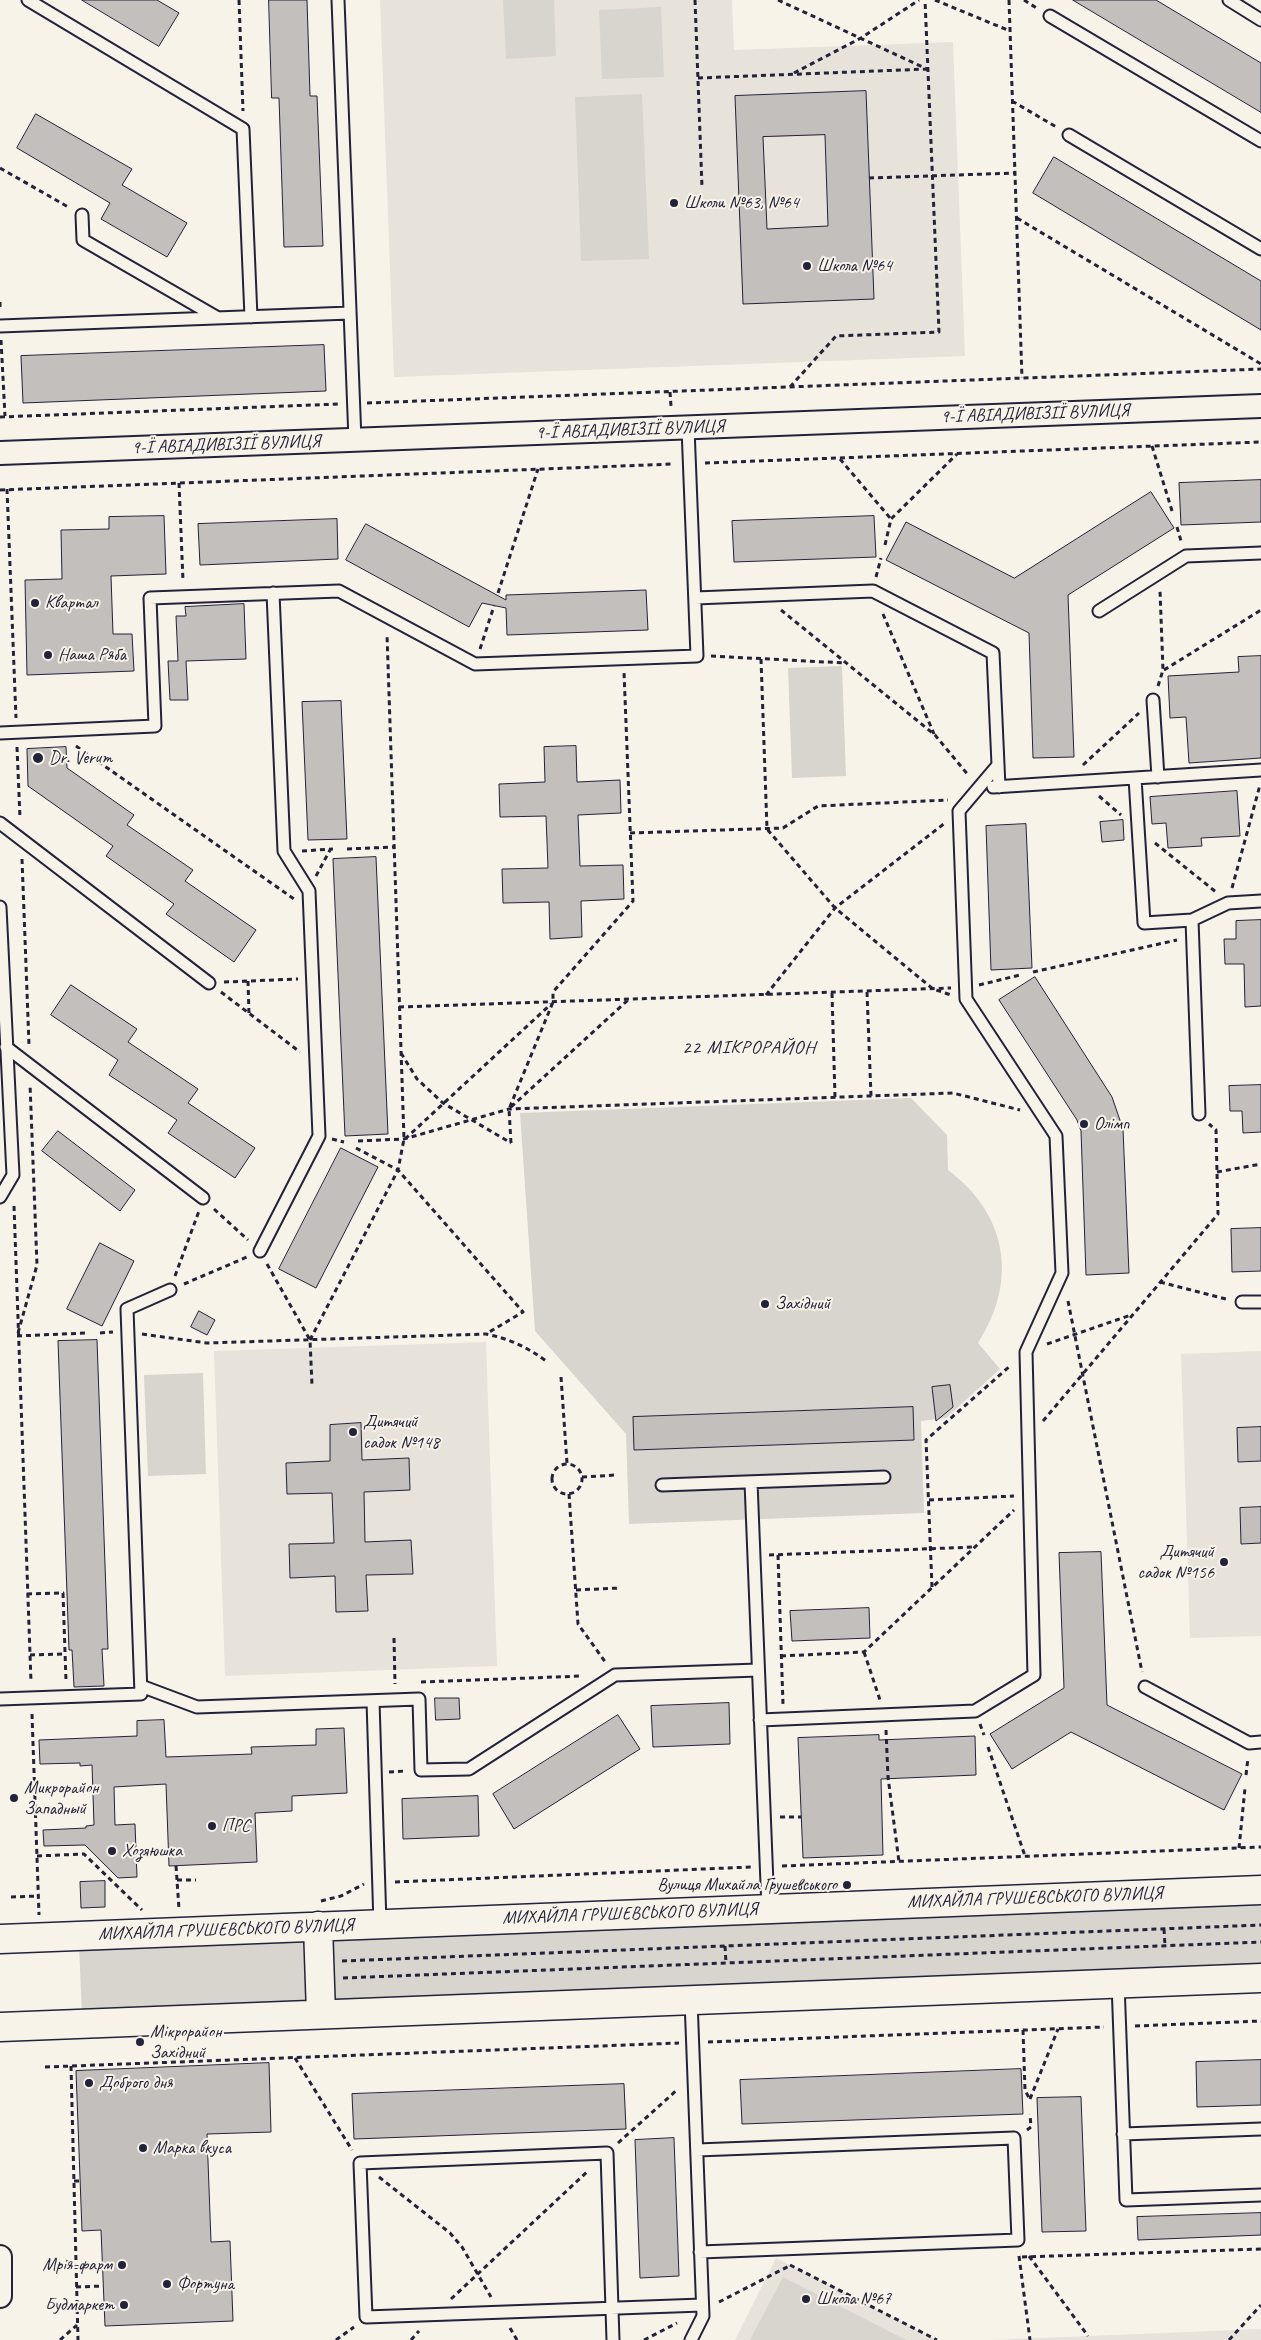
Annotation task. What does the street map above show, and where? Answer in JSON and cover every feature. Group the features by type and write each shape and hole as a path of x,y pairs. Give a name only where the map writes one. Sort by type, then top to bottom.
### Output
{"street":[{"name":"9-Ї АВІАДИВІЗІЇ ВУЛИЦЯ","path":"0,453 1261,406"},
{"name":"МИХАЙЛА ГРУШЕВСЬКОГО ВУЛИЦЯ","path":"0,1939 316,1915 380,1924 1261,1890"},
{"path":"316,1915 321,2014"},
{"path":"0,2027 1261,1978"},
{"path":"0,2257 0,2296"}],"lane":[{"path":"28,0 243,129 251,317"},
{"path":"338,0 355,440"},
{"path":"1229,0 1261,20"},
{"path":"1050,16 1261,141"},
{"path":"1069,135 1261,249"},
{"path":"82,215 83,240 218,318"},
{"path":"0,326 350,313"},
{"path":"0,733 155,726 150,598 338,591 475,664 697,656 688,428"},
{"path":"1099,611 1186,556 1261,553"},
{"path":"695,598 873,591 993,653 999,787"},
{"path":"260,1251 319,1136 309,890 284,852 273,593"},
{"path":"1153,700 1158,777"},
{"path":"760,1720 975,1711 1034,1675 1026,1352 1062,1273 1056,1136 966,999 959,812 998,765"},
{"path":"979,788 1261,770"},
{"path":"1134,778 1144,923 1192,920 1228,903 1261,901"},
{"path":"0,823 209,983"},
{"path":"0,907 13,1175 0,1197"},
{"path":"1192,920 1199,1114"},
{"path":"6,1047 203,1198"},
{"path":"0,1699 141,1694 127,1309 170,1290"},
{"path":"1242,1302 1261,1302"},
{"path":"662,1485 884,1477"},
{"path":"751,1482 768,1909"},
{"path":"140,1686 197,1707 419,1699 421,1770 468,1769 615,1675 758,1670"},
{"path":"1145,1687 1249,1743 1261,1742"},
{"path":"373,1700 380,1924"},
{"path":"1118,1983 1126,2200 1261,2195"},
{"path":"691,2000 703,2316 691,2340"},
{"path":"1124,2134 1261,2129"},
{"path":"696,2150 1014,2138 1018,2240 700,2252"},
{"path":"612,2340 612,2308 606,2153 360,2163 366,2317 434,2315 501,2312 612,2308 702,2305"}],"path":[{"path":"238,0 243,129"},
{"path":"695,0 702,187"},
{"path":"778,0 928,69"},
{"path":"793,74 861,38 918,0"},
{"path":"790,387 836,336 938,332 925,0"},
{"path":"935,0 1010,31"},
{"path":"1009,0 1022,378"},
{"path":"698,78 928,69"},
{"path":"1012,101 1069,135"},
{"path":"0,168 82,215"},
{"path":"869,178 1015,173"},
{"path":"1016,218 1261,364"},
{"path":"0,302 2,417 1261,369"},
{"path":"0,490 1261,442"},
{"path":"1152,446 1173,514"},
{"path":"885,545 891,520 958,454"},
{"path":"840,458 891,520"},
{"path":"498,593 538,469"},
{"path":"179,483 184,596"},
{"path":"8,489 38,1265 18,1336"},
{"path":"1160,572 1163,670 1261,610"},
{"path":"873,591 935,735"},
{"path":"762,595 935,735 979,788"},
{"path":"475,664 494,606"},
{"path":"310,1340 398,1170 404,1139 386,616"},
{"path":"697,656 845,663"},
{"path":"401,1052 417,1079 443,1103 511,1143 509,1110 553,1002 553,992 633,901 623,658"},
{"path":"761,659 767,829 834,908 933,989"},
{"path":"1064,783 1153,700"},
{"path":"52,730 310,910"},
{"path":"1228,903 1261,782"},
{"path":"630,834 783,828 818,806 969,799"},
{"path":"766,995 834,908 959,812"},
{"path":"347,849 394,847"},
{"path":"284,852 332,849 309,890"},
{"path":"1033,972 1192,936"},
{"path":"400,1007 966,988 1020,975"},
{"path":"209,983 312,978"},
{"path":"248,981 249,1014"},
{"path":"209,983 316,1065"},
{"path":"867,991 871,1096"},
{"path":"832,993 835,1097"},
{"path":"509,1110 628,999"},
{"path":"404,1139 553,1002"},
{"path":"358,1141 404,1139 509,1110 835,1097 953,1093 1043,1115"},
{"path":"1028,1438 1218,1214 1216,1130"},
{"path":"356,1148 398,1170 523,1312 486,1334"},
{"path":"1217,1172 1261,1164"},
{"path":"13,1175 39,1915"},
{"path":"170,1290 203,1198 260,1251 310,1340 312,1385"},
{"path":"170,1290 260,1251"},
{"path":"1062,1273 1145,1687"},
{"path":"1159,1282 1242,1302"},
{"path":"932,1588 926,1440 1026,1352 1132,1315"},
{"path":"128,1332 207,1343 486,1334 508,1338 528,1348 546,1361"},
{"path":"18,1336 86,1333"},
{"path":"561,1377 567,1464"},
{"path":"567,1464 579,1469 582,1477 577,1490 569,1494 560,1492 552,1480 554,1471 567,1464"},
{"path":"582,1477 616,1475"},
{"path":"569,1494 578,1624 615,1675"},
{"path":"928,1500 1030,1495"},
{"path":"781,1656 864,1652 1030,1495"},
{"path":"754,1556 975,1547"},
{"path":"778,1554 784,1719"},
{"path":"576,1590 620,1588"},
{"path":"27,1594 63,1592 66,1696"},
{"path":"394,1638 396,1700"},
{"path":"864,1652 886,1715 888,1777 899,1862"},
{"path":"30,1655 65,1654"},
{"path":"415,1682 615,1675"},
{"path":"395,1683 405,1682"},
{"path":"988,1747 1025,1856"},
{"path":"1239,1848 1245,1788"},
{"path":"764,1818 802,1817"},
{"path":"316,1915 340,1896 366,1883 378,1882 1261,1847"},
{"path":"37,1856 84,1854 146,1914"},
{"path":"171,1913 179,1912 176,1866"},
{"path":"177,1880 196,1880"},
{"path":"11,1897 39,1896"},
{"path":"320,1970 725,1946 1261,1925"},
{"path":"1164,1929 1165,1946"},
{"path":"320,1970 726,1963 1261,1942"},
{"path":"725,1946 726,1963"},
{"path":"45,2067 1261,2021"},
{"path":"1023,2030 1025,2090 1030,2099 1058,2029"},
{"path":"295,2057 360,2163 450,2233 462,2247 517,2340"},
{"path":"71,2066 78,2340"},
{"path":"411,2340 434,2315 606,2153 694,2076"},
{"path":"71,2084 76,2083"},
{"path":"1030,2114 1031,2127"},
{"path":"74,2182 80,2181"},
{"path":"1018,2240 1088,2336"},
{"path":"1018,2240 1030,2340"},
{"path":"1009,2257 1261,2249"},
{"path":"760,2250 937,2340"},
{"path":"791,2266 801,2265"},
{"path":"76,2287 103,2286"},
{"path":"1229,2340 1261,2305"},
{"path":"336,2340 366,2317"},
{"path":"60,2340 77,2325"}],"shaded area":[{"name":"Школи №63, №64","path":"380,0 732,0 734,50 953,42 965,356 394,377"},
{"path":"503,0 554,0 556,56 506,59"},
{"path":"661,7 664,77 602,79 599,10"},
{"path":"642,94 649,259 581,261 575,97"},
{"path":"842,666 846,776 792,778 788,668"},
{"name":"Західний","path":"911,1098 947,1135 948,1170 968,1188 984,1207 994,1228 1000,1250 1002,1273 999,1296 991,1320 978,1343 1000,1369 946,1418 921,1421 924,1513 629,1524 626,1434 535,1331 520,1113"},
{"name":"Дитячий садок №148","path":"486,1342 497,1666 225,1676 214,1351"},
{"name":"Дитячий садок №156","path":"1261,1351 1261,1636 1190,1638 1181,1354"},
{"path":"203,1373 206,1474 148,1476 144,1375"},
{"path":"1261,1900 1261,1968 330,2005 327,1936"},
{"path":"306,1937 308,2006 82,2014 79,1946"},
{"name":"Школа №67","path":"776,2258 937,2340 735,2340"},
{"path":"783,2277 906,2340 750,2340"},
{"path":"1261,2329 1261,2340 990,2340"}],"building":[{"path":"82,0 157,0 179,13 159,46"},
{"path":"269,0 307,0 310,96 317,96 323,246 284,247 279,98 272,98"},
{"path":"1073,0 1156,0 1261,63 1261,112"},
{"path":"866,91 874,299 743,304 735,96","holes":["825,135 828,226 767,229 763,137"]},
{"path":"36,114 132,169 122,185 187,223 167,257 101,219 110,203 17,148"},
{"path":"1054,157 1261,281 1261,330 1033,193"},
{"path":"324,345 326,391 23,403 21,356"},
{"path":"1261,480 1261,522 1181,525 1179,483"},
{"path":"1151,492 1174,528 1068,595 1074,757 1033,758 1029,633 886,560 906,522 1014,578"},
{"path":"164,516 166,574 111,576 113,634 132,634 134,671 27,675 25,580 62,579 61,530 109,529 109,517"},
{"path":"874,516 876,557 734,562 732,521"},
{"path":"337,519 338,559 200,565 198,524"},
{"path":"366,524 506,600 506,595 646,590 648,630 507,635 506,608 482,603 469,627 346,560"},
{"path":"244,604 246,659 186,661 188,700 170,700 168,661 178,661 176,616 186,616 185,607"},
{"path":"1261,656 1261,758 1189,763 1186,717 1170,718 1168,676 1239,672 1238,657"},
{"path":"341,701 347,839 308,840 302,702"},
{"path":"576,746 577,782 620,780 621,813 578,815 580,866 623,865 624,899 581,901 582,937 550,939 549,902 503,903 502,869 548,868 546,816 500,817 499,784 545,782 544,747"},
{"path":"66,747 67,768 134,815 127,825 193,870 185,881 256,930 234,962 166,914 174,904 106,856 113,846 28,786 27,749"},
{"path":"1237,791 1240,836 1201,838 1202,846 1168,848 1166,823 1152,824 1150,797"},
{"path":"1123,820 1124,840 1102,842 1100,822"},
{"path":"1026,824 1032,968 991,970 986,826"},
{"path":"376,857 388,1134 345,1136 333,859"},
{"path":"1261,920 1261,1006 1245,1007 1244,964 1225,964 1224,939 1236,939 1236,921"},
{"path":"1035,977 1112,1097 1123,1129 1129,1273 1086,1275 1081,1131 1077,1120 999,1000"},
{"path":"71,985 137,1029 128,1042 198,1089 188,1103 255,1148 235,1178 168,1133 177,1120 109,1075 118,1060 51,1015"},
{"path":"1261,1085 1261,1132 1243,1133 1242,1111 1230,1111 1229,1086"},
{"path":"58,1131 135,1190 120,1211 42,1151"},
{"path":"341,1148 378,1167 316,1288 279,1269"},
{"path":"1261,1228 1261,1271 1232,1272 1231,1229"},
{"path":"100,1243 134,1261 102,1326 67,1309"},
{"path":"199,1311 215,1320 207,1335 191,1327"},
{"path":"97,1340 108,1649 102,1649 104,1686 74,1687 72,1650 69,1650 58,1341"},
{"path":"950,1385 953,1407 936,1421 932,1387"},
{"path":"913,1407 914,1440 634,1450 633,1417"},
{"path":"361,1423 362,1460 409,1458 410,1490 364,1492 365,1542 411,1540 413,1574 366,1575 368,1611 336,1612 335,1576 290,1578 289,1544 334,1543 332,1493 287,1494 286,1463 330,1461 330,1425"},
{"path":"1261,1427 1261,1461 1238,1462 1237,1428"},
{"path":"1261,1507 1261,1543 1241,1544 1240,1508"},
{"path":"1101,1552 1107,1705 1242,1774 1224,1810 1071,1732 1012,1769 990,1734 1064,1688 1059,1553"},
{"path":"869,1608 870,1638 792,1641 790,1611"},
{"path":"435,1698 459,1698 460,1719 436,1720"},
{"path":"729,1703 730,1744 653,1747 651,1706"},
{"path":"618,1715 640,1749 514,1829 493,1794"},
{"path":"164,1720 166,1757 252,1754 251,1747 316,1745 316,1729 344,1728 347,1793 292,1796 292,1811 255,1813 257,1862 169,1866 166,1784 114,1787 115,1825 135,1824 137,1877 118,1878 85,1845 44,1846 43,1830 86,1828 86,1826 94,1825 92,1765 80,1766 80,1763 40,1764 39,1740 137,1736 137,1721"},
{"path":"879,1735 879,1740 975,1736 976,1775 881,1779 883,1855 803,1858 798,1738"},
{"path":"478,1796 479,1836 403,1839 402,1799"},
{"path":"105,1881 105,1907 81,1908 80,1882"},
{"path":"1261,2060 1261,2105 1197,2107 1196,2062"},
{"path":"269,2063 271,2132 207,2134 211,2242 230,2241 233,2321 105,2326 101,2230 82,2231 76,2071"},
{"path":"1021,2069 1023,2114 742,2124 740,2080"},
{"path":"624,2084 626,2129 354,2139 352,2094"},
{"path":"1081,2097 1086,2231 1042,2232 1037,2098"},
{"path":"674,2138 679,2276 640,2278 635,2140"},
{"path":"1261,2213 1261,2235 1138,2240 1137,2217"}],"place":[{"name":"Школи №63, №64","path":"674,203"},
{"name":"Школа №64","path":"807,266"},
{"name":"Квартал","path":"35,603"},
{"name":"Наша Ряба","path":"48,655"},
{"name":"Dr. Verum","path":"38,758"},
{"name":"Олімп","path":"1084,1124"},
{"name":"Західний","path":"765,1304"},
{"name":"Дитячий садок №148","path":"353,1432"},
{"name":"Дитячий садок №156","path":"1224,1562"},
{"name":"Микрорайон Западный","path":"14,1798"},
{"name":"ПРС","path":"212,1826"},
{"name":"Хозяюшка","path":"112,1851"},
{"name":"Вулиця Михайла Грушевського","path":"847,1885"},
{"name":"Мікрорайон Західний","path":"140,2042"},
{"name":"Доброго дня","path":"89,2083"},
{"name":"Марка вкуса","path":"143,2148"},
{"name":"Мрія-фарм","path":"122,2265"},
{"name":"Фортуна","path":"167,2284"},
{"name":"Школа №67","path":"806,2299"},
{"name":"Будмаркет","path":"124,2305"}],"district":[{"name":"22 МІКРОРАЙОН","path":"749,1048"}]}
